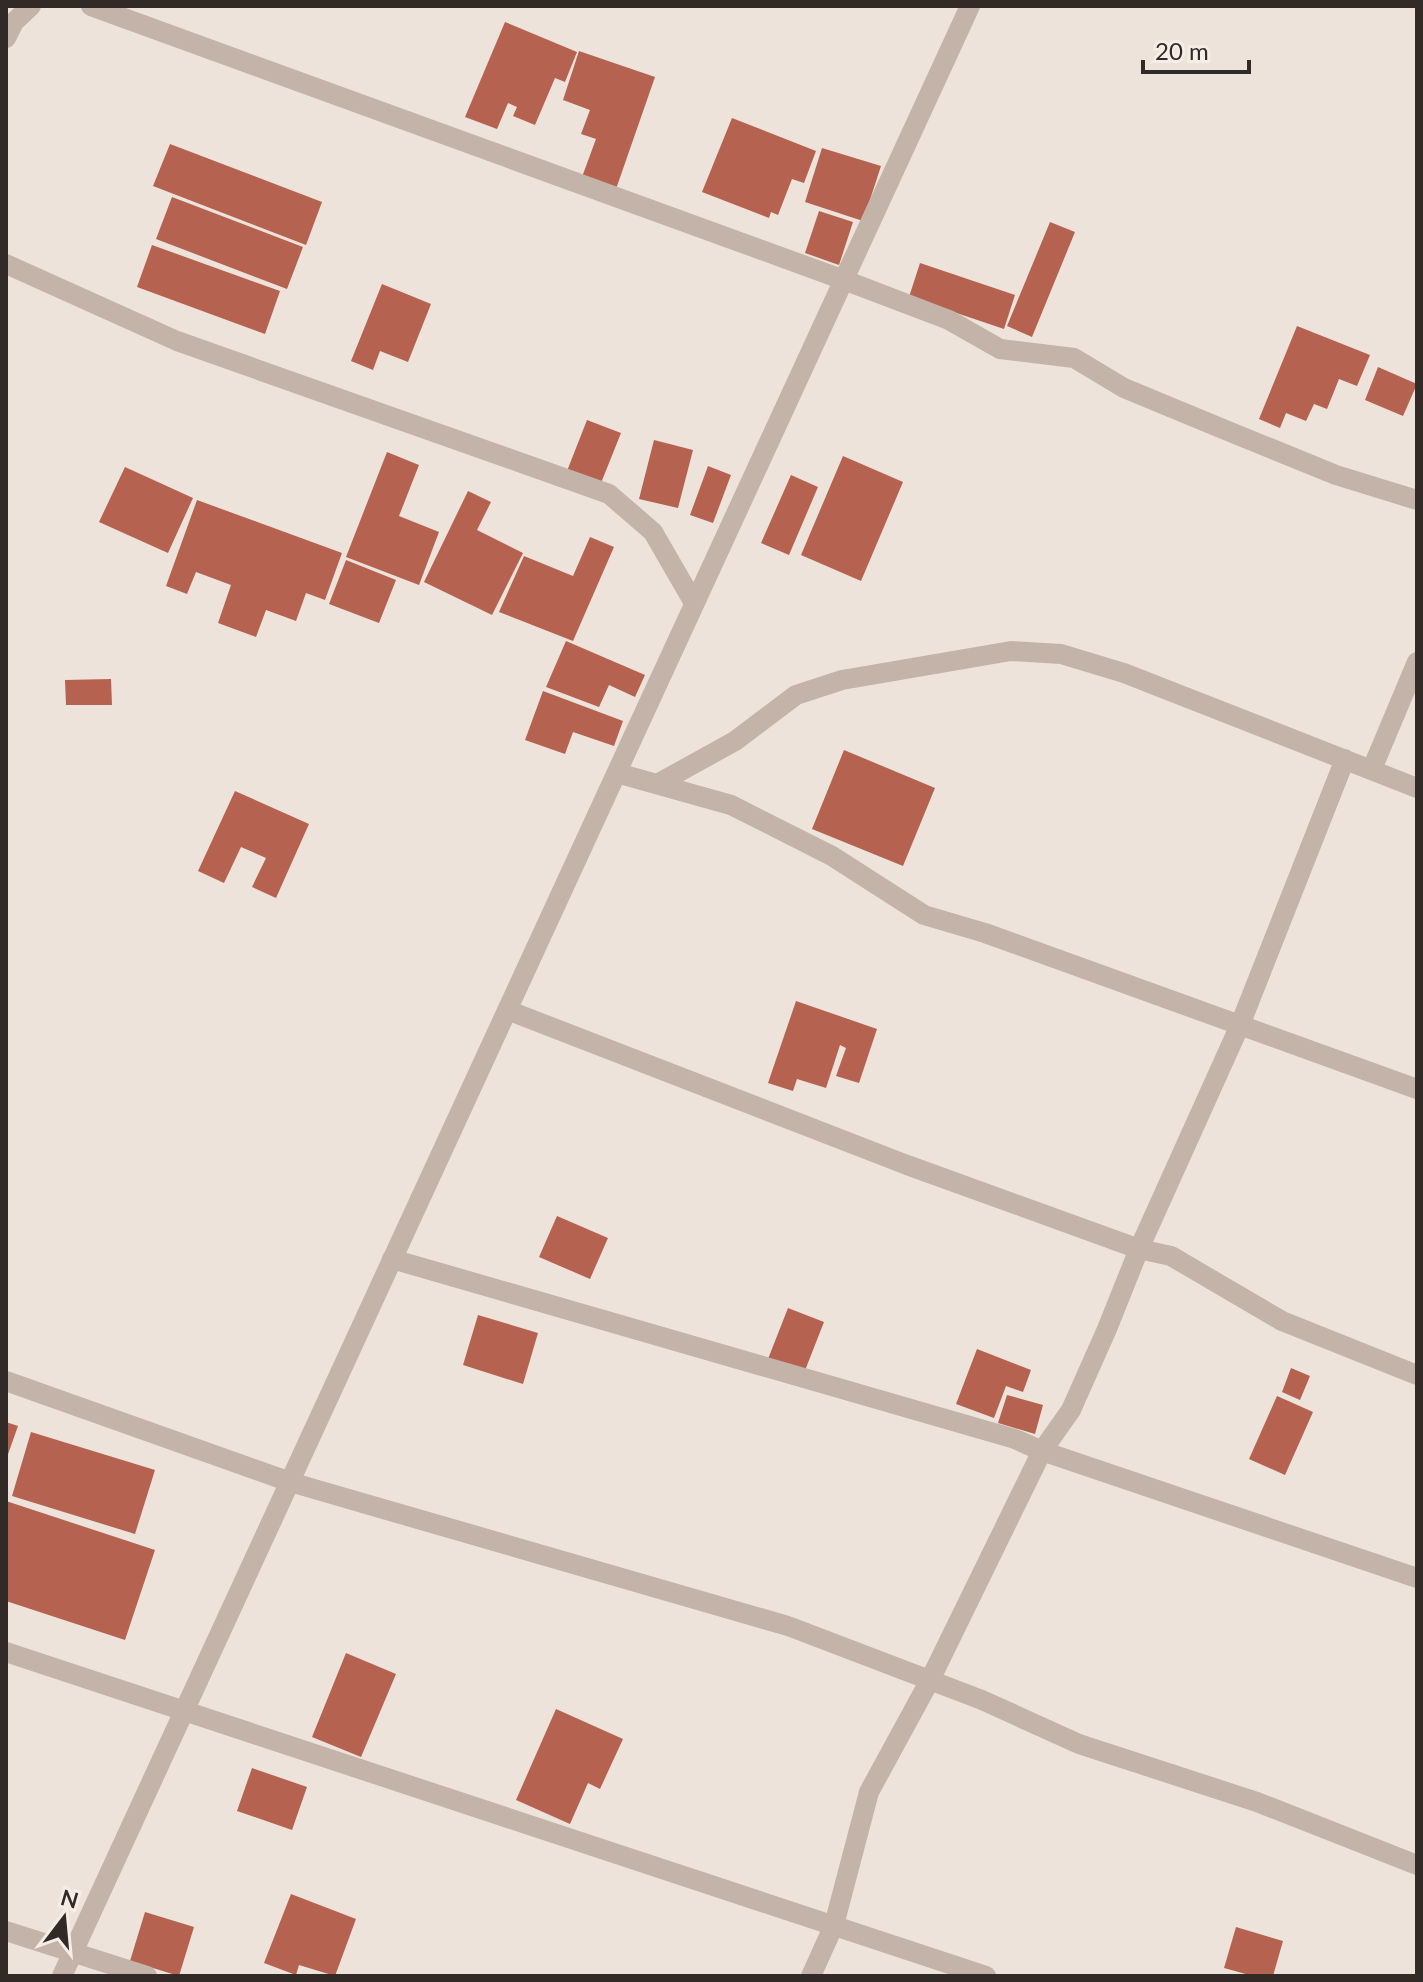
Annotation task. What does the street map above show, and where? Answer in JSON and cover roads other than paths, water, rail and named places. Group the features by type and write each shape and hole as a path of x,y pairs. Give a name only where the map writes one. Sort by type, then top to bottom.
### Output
{"street":[{"path":"6,38 14,22 31,6"},
{"path":"91,6 844,280 949,320 1000,349 1074,358 1124,388 1223,429 1336,475 1417,500"},
{"path":"62,1976 970,6"},
{"path":"6,264 177,341 609,494 653,532 694,603"},
{"path":"659,783 735,741 796,695 842,680 1011,651 1061,654 1124,673 1417,788"},
{"path":"1372,769 1417,662"},
{"path":"811,1976 834,1925 869,1792 930,1680 1042,1451 1071,1410 1139,1249 1240,1025 1345,759"},
{"path":"617,773 731,805 778,827 924,915 985,933 1417,1089"},
{"path":"507,1010 907,1165 1139,1249 1171,1256 1197,1268 1232,1295 1282,1321 1417,1375"},
{"path":"392,1259 1015,1439 1042,1451 1417,1578"},
{"path":"6,1381 290,1482 788,1626 930,1680 1079,1744 1257,1802 1417,1865"},
{"path":"6,1652 986,1976"},
{"path":"6,1931 147,1976"}]}
